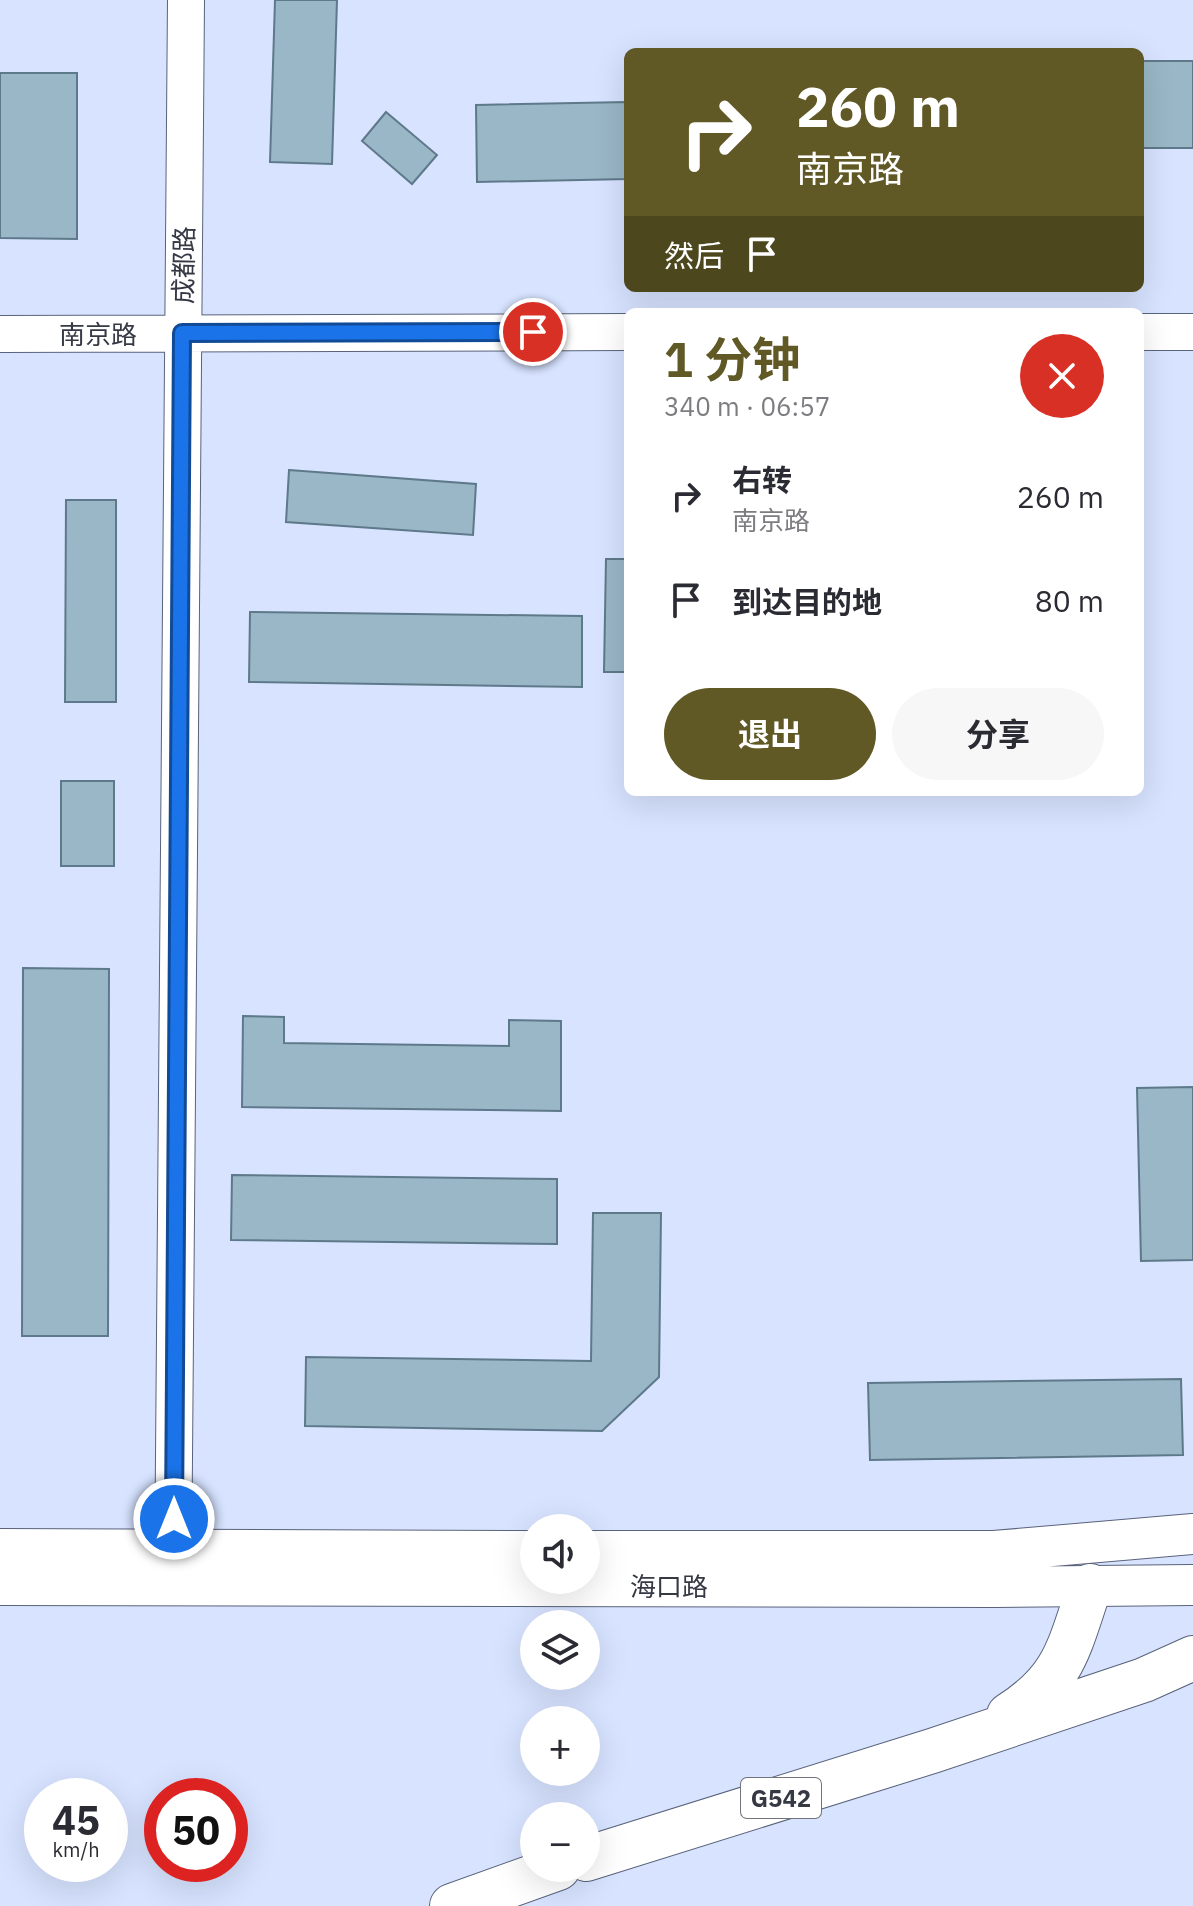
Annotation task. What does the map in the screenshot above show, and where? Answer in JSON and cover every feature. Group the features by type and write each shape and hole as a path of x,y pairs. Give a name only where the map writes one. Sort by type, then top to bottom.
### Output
{"highway":[{"path":"976,1736 1029,1702 1048,1685 1061,1666 1090,1586"},
{"name":"G542","path":"600,1855 976,1736 1144,1680 1193,1658"},
{"path":"452,1906 520,1882"}],"main road":[{"name":"成都路","path":"173,1568 186,0"},
{"name":"南京路","path":"0,334 624,332"},
{"path":"1144,332 1193,332"},
{"name":"海口路","path":"600,1551 994,1551 1193,1534"},
{"name":"海口路","path":"0,1549 173,1568 1090,1586 1193,1585"},
{"name":"海口路","path":"0,1585 173,1568 520,1552"}],"building":[{"path":"275,0 337,0 332,164 270,162"},
{"path":"1144,61 1193,61 1193,148 1144,148"},
{"path":"0,73 77,73 77,239 0,238"},
{"path":"624,102 624,179 477,182 476,105"},
{"path":"386,112 437,155 412,184 362,141"},
{"path":"289,470 476,484 473,535 286,522"},
{"path":"66,500 116,500 116,702 65,702"},
{"path":"606,559 624,559 624,672 604,672"},
{"path":"250,612 582,616 582,687 249,682"},
{"path":"61,781 114,781 114,866 61,866"},
{"path":"23,968 109,969 108,1336 22,1336"},
{"path":"243,1016 284,1017 284,1043 509,1046 509,1020 561,1021 561,1111 242,1107"},
{"path":"1193,1087 1193,1260 1141,1261 1137,1088"},
{"path":"232,1175 557,1179 557,1244 231,1240"},
{"path":"593,1213 661,1213 659,1377 602,1431 305,1426 306,1357 591,1361"},
{"path":"1181,1379 1183,1455 870,1460 868,1383"}],"route":[{"path":"174,1519 182,333 533,332"}]}
